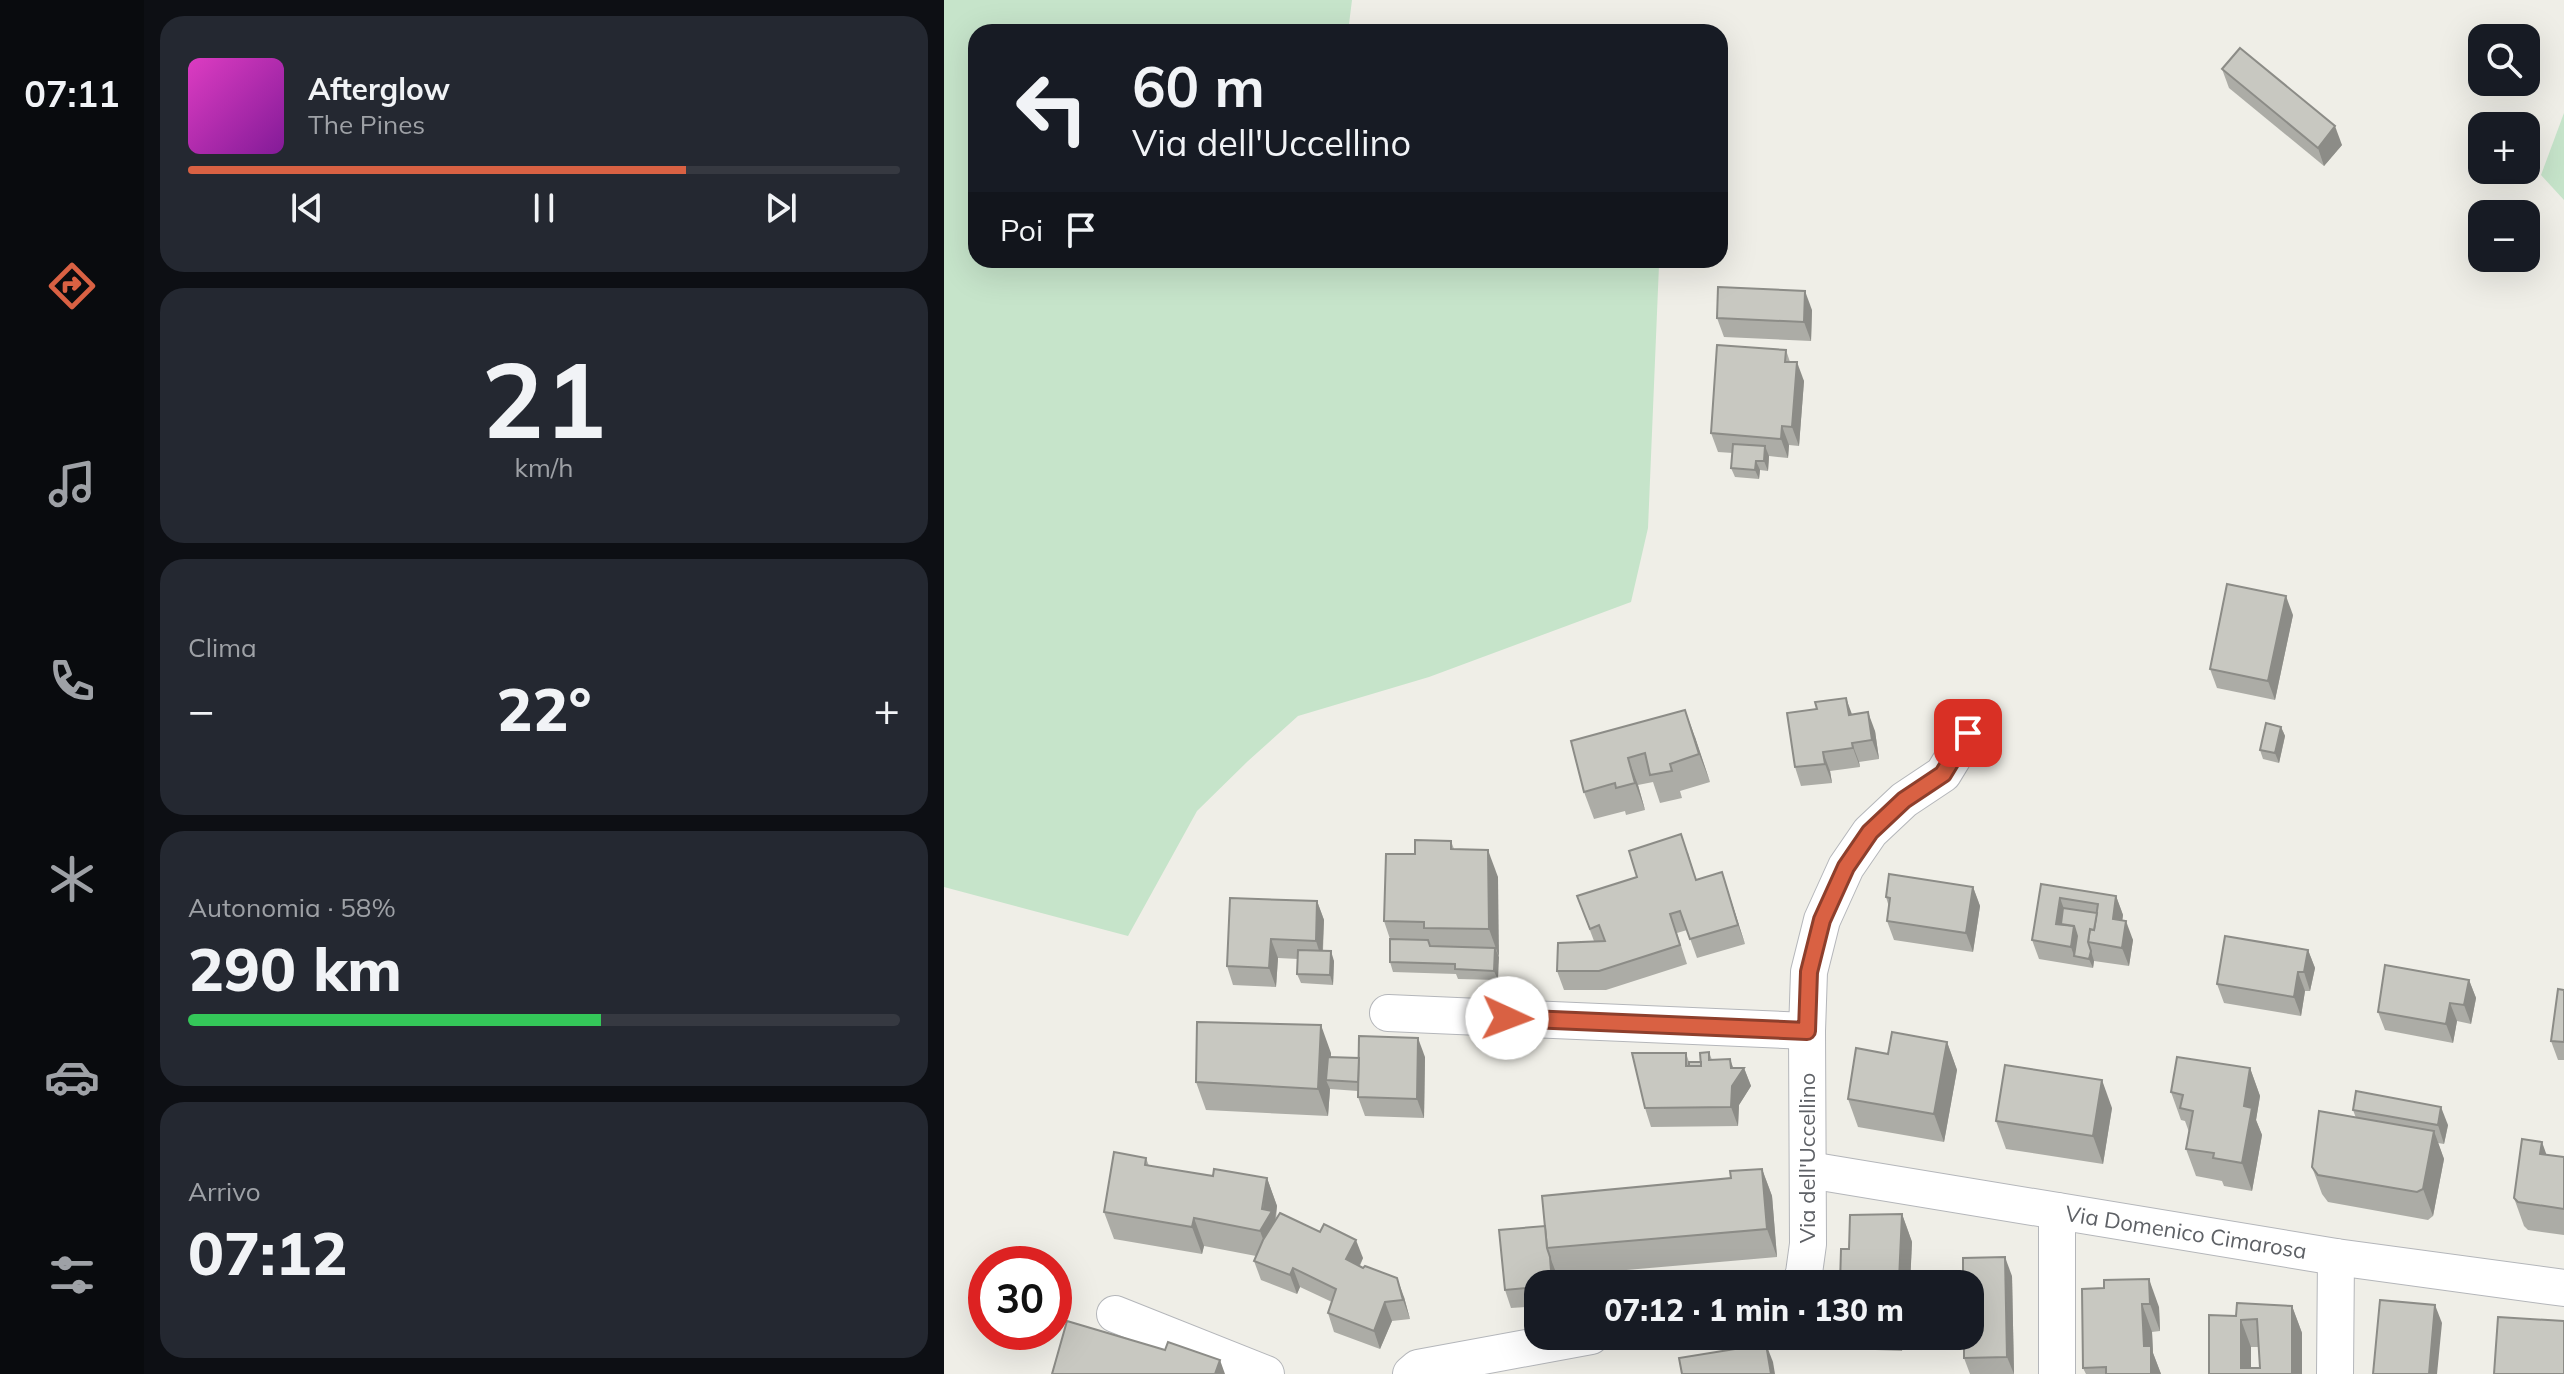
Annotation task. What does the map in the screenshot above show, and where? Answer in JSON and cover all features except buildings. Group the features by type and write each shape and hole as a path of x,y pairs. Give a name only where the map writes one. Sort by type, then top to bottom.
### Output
{"street":[{"name":"Via dell'Uccellino","path":"1804,1270 1808,1244 1809,972 1822,920 1846,867 1870,832 1904,800 1943,774 1968,733"},
{"path":"1388,1013 1807,1031"},
{"name":"Via Domenico Cimarosa","path":"1809,1170 2336,1257 2564,1288"},
{"path":"2057,1211 2057,1374"},
{"path":"2335,1374 2336,1257"},
{"path":"1115,1314 1266,1374"},
{"path":"1411,1374 1418,1368 1524,1348"}],"green space":[{"path":"944,0 1352,0 1349,24 968,24 968,268 1659,268 1648,528 1631,602 1429,677 1298,716 1197,811 1128,936 944,887"},
{"path":"2564,113 2564,200 2541,175"}],"route":[{"path":"1507,1018 1807,1031 1809,972 1822,920 1846,867 1870,832 1904,800 1943,774 1968,733"}]}
